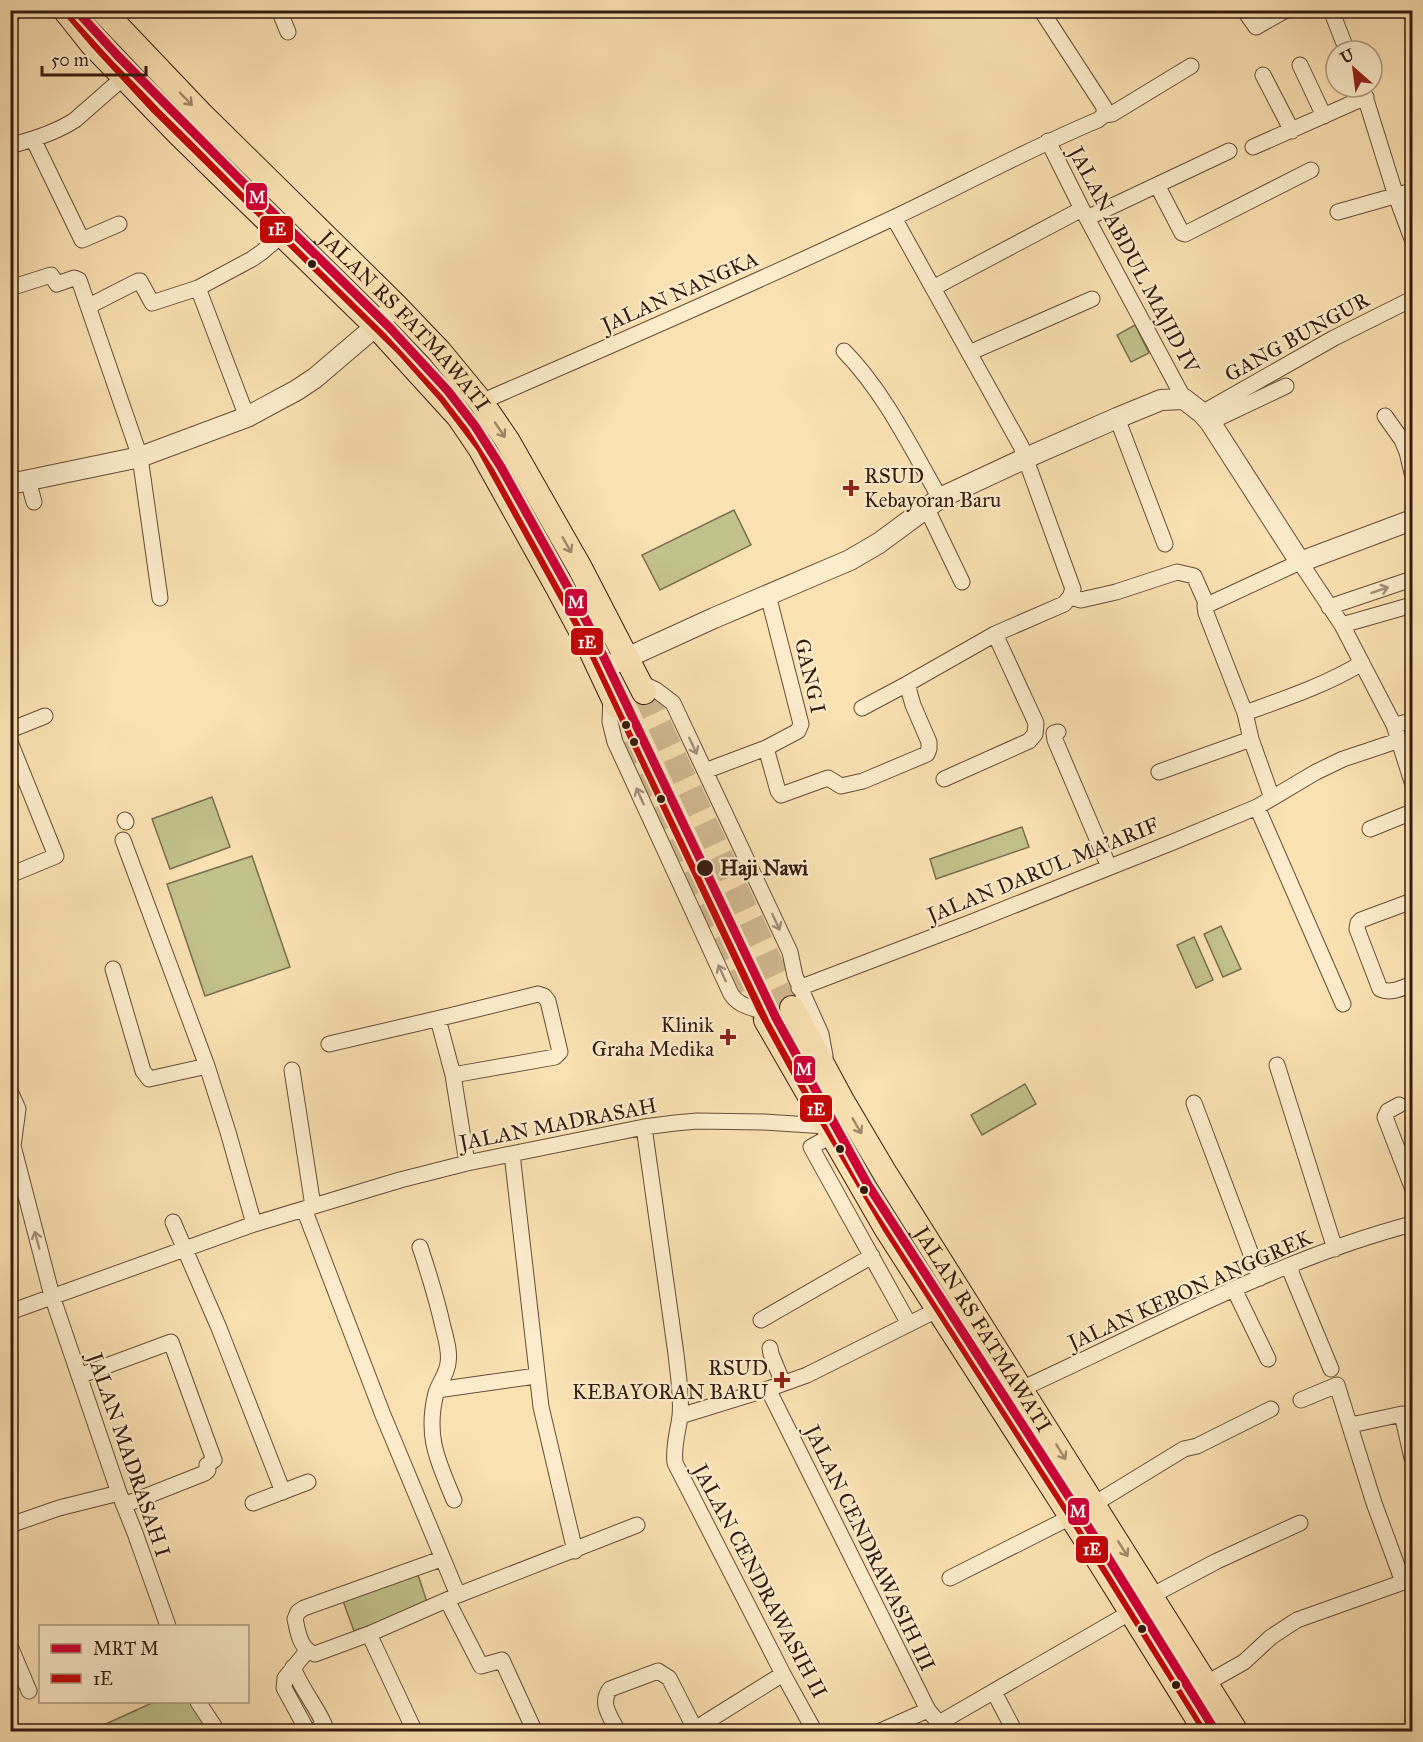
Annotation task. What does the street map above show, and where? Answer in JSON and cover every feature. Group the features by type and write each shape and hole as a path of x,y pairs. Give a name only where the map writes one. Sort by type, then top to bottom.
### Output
{"main road":[{"name":"JALAN RS FATMAWATI","path":"65,10 92,44 178,134 376,326 459,417 480,448 558,588 615,700"},
{"name":"JALAN RS FATMAWATI","path":"109,12 200,113 439,351 481,402 507,440 580,568 642,687"},
{"name":"JALAN RS FATMAWATI","path":"796,998 828,1075 886,1175 1236,1731"},
{"name":"JALAN RS FATMAWATI","path":"763,1016 871,1204 1206,1731"},
{"path":"1065,1507 1069,1498 1082,1492 1087,1493"}],"street":[{"path":"279,10 288,32"},
{"path":"1041,10 1104,107 1104,115"},
{"path":"1244,10 1256,27 1286,10"},
{"path":"1331,10 1342,39"},
{"path":"1300,65 1324,116"},
{"name":"JALAN NANGKA","path":"481,402 894,218 1048,141 1098,120 1104,115 1112,114 1191,66"},
{"path":"1263,75 1292,131"},
{"path":"10,146 57,130 75,120 124,77"},
{"path":"1253,147 1324,116 1352,99"},
{"path":"1366,99 1396,196 1413,239"},
{"path":"33,139 82,240 119,224"},
{"name":"JALAN ABDUL MAJID IV","path":"1048,141 1184,399"},
{"path":"933,288 1085,214 1157,185 1229,151"},
{"path":"1157,185 1182,233 1185,234 1311,170"},
{"path":"1338,212 1413,191"},
{"path":"862,708 995,634 1064,604 1073,589 1026,458 894,218"},
{"path":"89,306 138,280 152,303 198,288 256,256 283,234"},
{"path":"10,288 51,275 57,284 76,278 79,280 140,457 160,598"},
{"path":"198,288 248,417"},
{"path":"969,353 1092,299"},
{"name":"GANG BUNGUR","path":"1206,418 1334,338 1413,299"},
{"path":"34,502 19,482 140,457 248,417 306,384 376,326 395,305"},
{"path":"844,351 864,373 885,402 933,503 962,582"},
{"path":"1206,418 1286,386"},
{"path":"600,670 627,656 850,560 879,543 933,503 1026,458 1161,400 1184,399 1206,418 1342,625 1406,749 1413,782"},
{"path":"1385,416 1402,440 1413,473"},
{"path":"1118,418 1165,544"},
{"path":"1272,798 1251,739 1245,714 1205,608 1208,604 1300,562 1413,520"},
{"path":"1070,597 1082,600 1116,592 1177,572 1194,576 1208,604"},
{"path":"1329,607 1413,579"},
{"name":"GANG I","path":"766,748 798,731 801,724 768,595"},
{"path":"1342,625 1413,605"},
{"path":"944,779 1029,741 1035,734 1036,723 995,634"},
{"path":"1245,714 1288,698 1362,663"},
{"path":"705,771 766,748 781,795 828,778 842,786 863,782 927,754 928,742 907,684"},
{"name":"JALAN RS FATMAWATI","path":"642,687 656,690 673,703 790,952 795,976 796,998"},
{"name":"JALAN RS FATMAWATI","path":"615,700 610,722 615,742 731,994 735,1000 763,1016"},
{"path":"10,730 45,716"},
{"path":"1394,725 1413,721"},
{"path":"1058,732 1054,733 1055,740 1109,867"},
{"path":"1160,772 1251,739"},
{"path":"10,742 56,856 10,876"},
{"name":"JALAN DARUL MA'ARIF","path":"796,998 993,914 1257,807 1342,759 1406,749"},
{"path":"1257,807 1343,1004"},
{"path":"1370,829 1413,812"},
{"path":"123,840 207,1066 254,1224"},
{"path":"1413,900 1361,920 1357,929 1380,989 1386,992 1413,984"},
{"path":"113,969 147,1078 207,1066"},
{"path":"329,1044 538,994 544,996 548,1001 560,1052 558,1055 453,1076"},
{"path":"438,1019 453,1076 467,1163"},
{"path":"1277,1065 1335,1249"},
{"path":"292,1070 308,1207 357,1349 441,1558 452,1598 481,1666 502,1660 535,1731"},
{"name":"JALAN MADRASAH I","path":"10,1090 18,1108 13,1146 52,1296 121,1499 168,1625"},
{"path":"1194,1103 1260,1278"},
{"path":"1399,1105 1388,1111 1385,1117 1413,1187"},
{"name":"JALAN MADRASAH","path":"10,1312 254,1224 399,1180 467,1163 644,1127 697,1121 764,1122 829,1131"},
{"name":"JALAN CENDRAWASIH II","path":"644,1127 676,1354 680,1416 673,1450 675,1463 783,1674 815,1731"},
{"path":"829,1131 811,1147 909,1324"},
{"path":"512,1154 536,1376 575,1551"},
{"path":"173,1222 219,1328 283,1492"},
{"name":"JALAN KEBON ANGGREK","path":"1021,1389 1260,1278 1335,1249 1413,1224"},
{"path":"420,1247 435,1290 448,1349 448,1364 437,1390 431,1415 436,1457 454,1500"},
{"path":"761,1320 872,1256"},
{"path":"1290,1266 1331,1369"},
{"path":"1234,1289 1268,1359"},
{"path":"680,1416 807,1375 937,1310"},
{"path":"10,1525 58,1508 121,1499 205,1473 208,1470 207,1464 214,1460 171,1342 79,1376"},
{"path":"770,1348 783,1383"},
{"path":"437,1390 536,1376"},
{"path":"1205,1684 1244,1662 1271,1637 1297,1620 1408,1580 1374,1503 1337,1385 1301,1400"},
{"name":"JALAN CENDRAWASIH III","path":"768,1389 936,1727"},
{"path":"1087,1493 1185,1449 1197,1446 1271,1409"},
{"path":"1351,1425 1402,1414 1413,1458"},
{"path":"253,1503 308,1482"},
{"path":"950,1578 1065,1507"},
{"path":"1151,1596 1217,1561 1300,1523"},
{"path":"441,1558 304,1608 295,1618 302,1644 307,1651 315,1654 637,1525"},
{"path":"936,1727 1131,1612"},
{"path":"369,1634 415,1731"},
{"path":"10,1646 29,1691"},
{"path":"307,1651 285,1678 284,1688 308,1731"},
{"path":"293,1667 324,1724 314,1731"},
{"path":"618,1731 604,1702 605,1696 610,1689 658,1671 669,1678 693,1730 783,1674"},
{"path":"994,1692 1014,1731"},
{"path":"199,1703 218,1731"},
{"path":"879,1731 928,1710"}],"green space":[{"path":"1135,325 1149,353 1131,362 1117,335"},
{"path":"734,510 751,545 660,590 642,555"},
{"path":"212,797 230,847 170,869 152,819"},
{"path":"1022,827 1029,847 936,879 930,859"},
{"path":"252,856 290,967 205,996 167,884"},
{"path":"1221,926 1241,969 1223,977 1204,934"},
{"path":"1194,937 1213,980 1196,988 1177,945"},
{"path":"1025,1084 1036,1104 982,1135 971,1115"},
{"path":"418,1575 428,1605 354,1631 343,1601"},
{"path":"152,1703 200,1703 221,1732 88,1732"}],"tunnel":[{"path":"644,692 792,1008"},
{"path":"617,706 766,1020"}],"metro line":[{"name":"M","path":"76,10 117,55 261,201 390,328 448,391 475,426 501,467 587,622 776,1018 868,1185 1107,1556 1216,1732"}],"transit line":[{"name":"1E","path":"65,10 155,110 402,353 443,399 480,448 587,642 761,1011 800,1082 886,1228 1085,1538 1206,1732"}],"place":[{"name":"RSUD Kebayoran Baru","path":"851,488"},
{"name":"Haji Nawi","path":"705,868"},
{"name":"Klinik Graha Medika","path":"728,1037"},
{"name":"RSUD KEBAYORAN BARU","path":"782,1380"}]}
